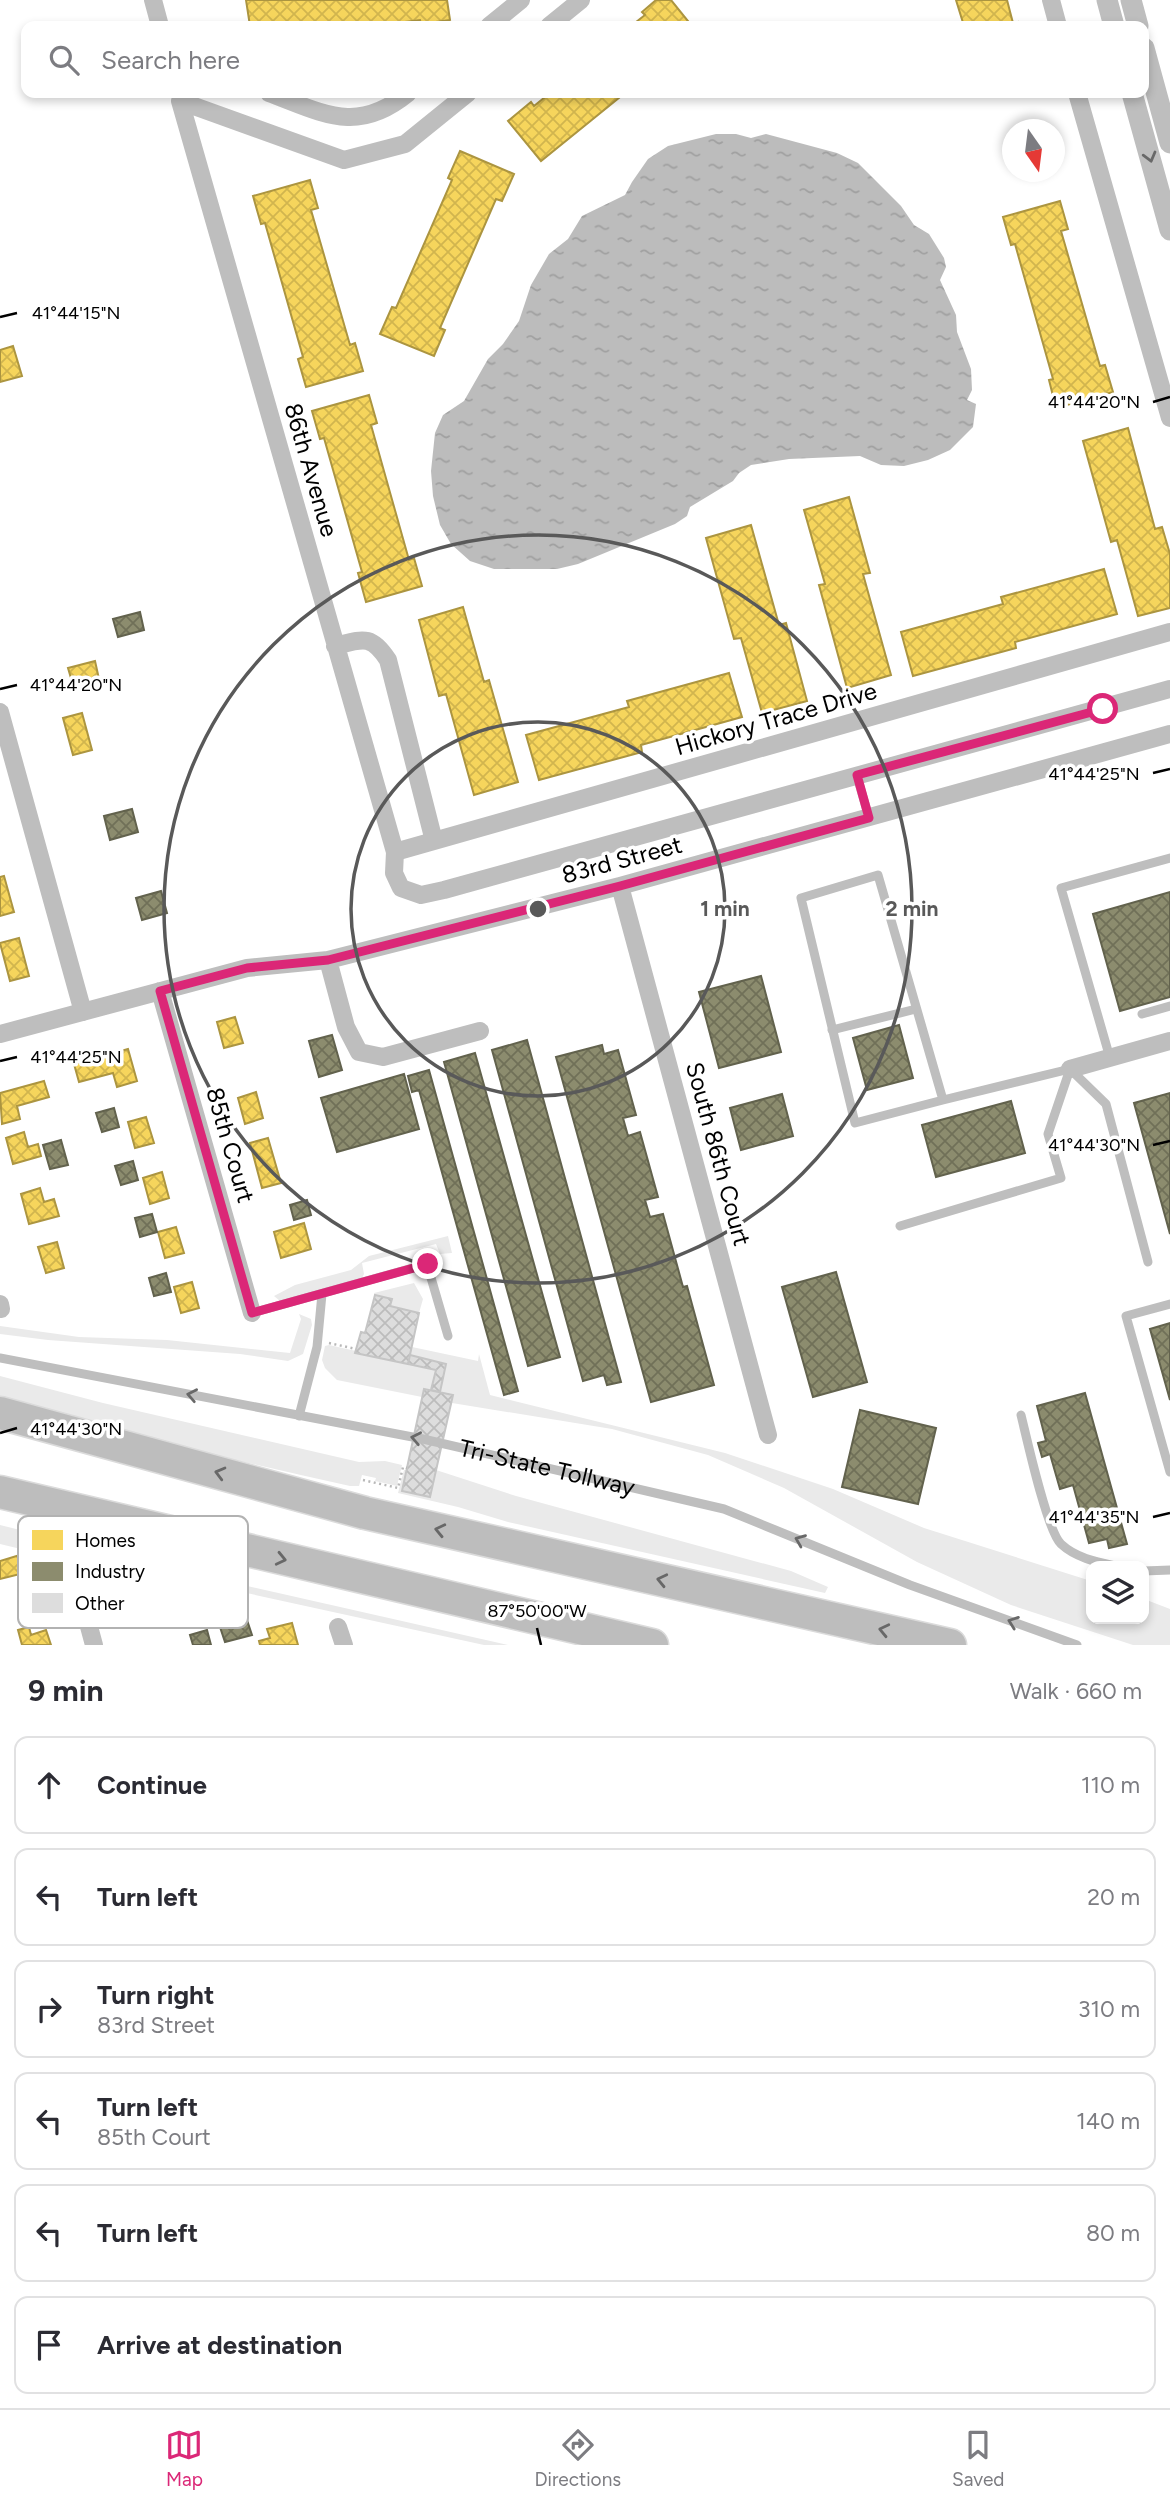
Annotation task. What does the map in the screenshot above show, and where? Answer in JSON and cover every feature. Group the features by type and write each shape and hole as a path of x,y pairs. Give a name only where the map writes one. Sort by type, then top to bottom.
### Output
{"highway":[{"path":"0,1413 365,1513 950,1645"},
{"path":"0,1492 102,1516"},
{"path":"248,1550 652,1645"}],"street":[{"path":"153,0 159,21"},
{"path":"495,21 521,0"},
{"path":"555,21 581,0"},
{"path":"1051,0 1057,21"},
{"path":"1107,0 1113,21"},
{"path":"1131,0 1137,21"},
{"path":"1149,66 1170,143"},
{"path":"282,98 333,117 371,116 402,98"},
{"name":"86th Avenue","path":"462,98 405,144 344,160 180,101 395,852 394,873 401,888 421,895 857,775"},
{"path":"1078,98 1170,418"},
{"path":"1133,98 1169,224"},
{"name":"Hickory Trace Drive","path":"395,852 1170,632"},
{"path":"335,646 365,639 378,645 388,660 434,841"},
{"path":"857,775 1170,689"},
{"path":"0,712 83,1012"},
{"name":"83rd Street","path":"0,1034 247,968 328,960 620,886 1170,734"},
{"name":"South 86th Court","path":"620,886 768,1434"},
{"path":"328,960 346,1027 359,1052 383,1057 480,1031"},
{"name":"85th Court","path":"160,991 252,1313"},
{"path":"1070,1069 1170,1041"},
{"path":"338,1627 344,1645"},
{"path":"89,1628 94,1645"}],"lane":[{"path":"857,775 869,818"},
{"path":"1110,1058 1061,888 1170,858"},
{"path":"943,1100 878,875 800,898 855,1123 1070,1069"},
{"path":"1142,1014 1170,1006"},
{"path":"832,1030 916,1009"},
{"path":"900,1226 1061,1178 1048,1134 1070,1069"},
{"path":"1070,1069 1106,1104 1148,1262"},
{"path":"252,1313 428,1264 448,1336"},
{"path":"299,1416 318,1340 322,1294"},
{"path":"1170,1304 1126,1316 1170,1472"},
{"name":"Tri-State Tollway","path":"0,1358 422,1439 724,1509 910,1585 1077,1645"},
{"path":"1021,1415 1049,1522 1060,1544 1089,1561"},
{"path":"1149,1572 1170,1570"}],"path":[{"path":"318,1340 356,1349"},
{"path":"363,1480 398,1488 403,1467 407,1468"}],"shaded area":[{"path":"448,1236 452,1253 440,1254 436,1244 362,1263 362,1278 280,1301 274,1296 295,1285 351,1270 369,1256"},
{"path":"414,1283 423,1299 419,1313 390,1306 392,1299 374,1293"},
{"path":"299,1314 311,1319 312,1325 303,1354 288,1361 240,1354 0,1334 0,1326 79,1337 167,1340 290,1353 301,1319"},
{"path":"325,1346 436,1370 431,1390 424,1389 422,1397 337,1380 325,1368 322,1360"},
{"path":"412,1347 478,1361 479,1354 490,1395 725,1453 833,1489 924,1528 1086,1579 1086,1624 1149,1624 1149,1601 1170,1609 1170,1645 1133,1645 1011,1605 917,1562 784,1488 708,1455 612,1429 452,1403 453,1395 440,1392 445,1364 410,1355"},
{"path":"0,1376 103,1403 359,1462 385,1461 402,1465 397,1486 362,1475 359,1486 350,1486 86,1423 0,1397"},
{"path":"404,1470 402,1491 430,1497 436,1470 516,1496 791,1571 828,1587 825,1593 508,1522 398,1493"},
{"path":"0,1525 18,1529 18,1548 0,1544"},
{"path":"248,1586 508,1645 484,1645 248,1593"}],"water":[{"path":"716,134 736,134 751,138 766,134 837,153 858,163 901,206 914,225 929,234 944,258 946,267 940,280 956,315 957,332 971,369 972,390 967,400 976,404 973,427 950,450 928,460 904,466 881,465 860,456 789,459 751,465 733,481 690,507 687,516 675,524 578,564 557,569 494,569 470,561 451,544 440,525 433,496 431,471 435,433 443,415 464,401 488,359 503,344 519,321 531,285 549,254 568,239 582,216 625,195 648,159 668,146"}],"building: Homes":[{"path":"246,0 447,0 450,20 443,21 249,21"},
{"path":"656,0 671,0 688,21 637,21 645,15 642,12"},
{"path":"956,0 1007,0 1012,21 962,21"},
{"path":"544,98 619,98 541,161 508,121 531,102 534,106"},
{"path":"460,151 514,174 502,201 496,199 440,328 445,330 434,356 380,334 392,307 396,308 452,180 448,178"},
{"path":"310,180 318,208 311,210 350,345 355,343 363,371 306,387 298,359 303,357 265,223 261,224 253,196"},
{"path":"1060,201 1068,229 1061,231 1100,366 1105,365 1113,392 1056,408 1049,380 1053,379 1015,244 1011,245 1003,217"},
{"path":"13,346 22,376 0,382 0,350"},
{"path":"369,395 377,423 371,425 409,560 414,558 422,586 366,602 358,573 362,572 324,438 320,439 312,411"},
{"path":"1128,428 1155,529 1162,527 1170,554 1170,608 1138,616 1117,540 1111,542 1083,441"},
{"path":"849,497 870,573 863,574 891,675 847,688 819,585 825,584 804,510"},
{"path":"751,525 779,625 786,623 807,701 762,713 741,638 734,639 706,538"},
{"path":"1104,569 1117,614 1015,642 1016,648 913,676 901,632 1003,604 1001,597"},
{"path":"463,607 484,682 489,680 518,782 474,795 446,694 439,696 419,620"},
{"path":"95,661 99,679 73,685 68,668"},
{"path":"729,673 742,717 641,745 642,752 539,780 526,735 629,707 627,701"},
{"path":"82,713 92,750 73,755 63,718"},
{"path":"4,876 14,912 0,916 0,877"},
{"path":"19,938 29,976 10,981 0,943"},
{"path":"235,1017 243,1043 224,1048 217,1022"},
{"path":"128,1049 137,1081 117,1087 113,1073 79,1082 74,1064"},
{"path":"44,1081 49,1097 17,1106 20,1119 2,1124 0,1093"},
{"path":"256,1092 263,1118 245,1124 238,1098"},
{"path":"146,1117 154,1143 135,1148 128,1122"},
{"path":"24,1132 28,1147 38,1144 41,1156 13,1164 6,1138"},
{"path":"268,1138 281,1183 262,1188 250,1143"},
{"path":"162,1172 169,1198 150,1204 143,1178"},
{"path":"40,1188 44,1202 54,1199 59,1216 29,1224 21,1194"},
{"path":"304,1223 311,1249 281,1258 274,1232"},
{"path":"176,1227 184,1253 165,1258 158,1232"},
{"path":"57,1242 64,1268 46,1273 38,1247"},
{"path":"192,1282 199,1308 181,1313 174,1287"},
{"path":"18,1556 18,1574 0,1579 0,1561"},
{"path":"292,1623 298,1645 260,1645 259,1641 270,1638 267,1629"},
{"path":"29,1628 31,1635 46,1630 51,1645 22,1645 18,1630"}],"building: Industry":[{"path":"140,612 144,630 118,637 113,619"},
{"path":"132,809 138,832 110,840 104,816"},
{"path":"161,891 167,913 142,920 136,898"},
{"path":"1170,892 1170,997 1120,1011 1093,914"},
{"path":"761,976 781,1052 719,1068 699,992"},
{"path":"899,1025 913,1078 867,1090 853,1038"},
{"path":"332,1035 342,1070 319,1077 309,1041"},
{"path":"527,1040 621,1382 607,1385 604,1375 583,1381 492,1050"},
{"path":"602,1045 604,1054 618,1050 636,1115 623,1118 628,1136 640,1132 658,1197 645,1200 650,1217 663,1214 683,1287 687,1286 714,1385 651,1402 556,1057"},
{"path":"475,1053 560,1357 528,1366 444,1062"},
{"path":"429,1070 518,1391 504,1395 419,1090 412,1092 408,1076"},
{"path":"404,1074 419,1129 337,1152 321,1098"},
{"path":"1170,1093 1170,1234 1134,1103"},
{"path":"782,1094 793,1136 741,1150 730,1108"},
{"path":"1011,1101 1025,1153 936,1177 922,1125"},
{"path":"114,1108 119,1127 102,1132 96,1113"},
{"path":"61,1140 68,1165 50,1169 43,1145"},
{"path":"133,1161 138,1180 121,1185 115,1166"},
{"path":"307,1200 311,1215 294,1220 290,1205"},
{"path":"152,1214 157,1232 140,1237 135,1218"},
{"path":"836,1272 867,1382 813,1397 782,1287"},
{"path":"166,1273 171,1292 154,1296 149,1278"},
{"path":"1170,1323 1170,1400 1150,1329"},
{"path":"1085,1393 1127,1544 1109,1548 1107,1539 1089,1543 1073,1485 1060,1489 1050,1454 1042,1457 1038,1443 1046,1441 1037,1406"},
{"path":"860,1410 936,1428 918,1504 842,1487"},
{"path":"248,1623 252,1635 225,1642 220,1628 248,1628"},
{"path":"207,1630 211,1645 193,1645 190,1635"}],"building: Other":[{"path":"375,1295 392,1299 390,1306 419,1313 408,1364 355,1353 361,1332 365,1333"},
{"path":"410,1355 446,1364 440,1392 431,1390 436,1370 408,1364"},
{"path":"424,1389 453,1395 430,1497 402,1491"}],"route":[{"path":"428,1264 252,1313 160,991 247,968 328,960 620,886 869,818 857,775 1103,709"}]}
